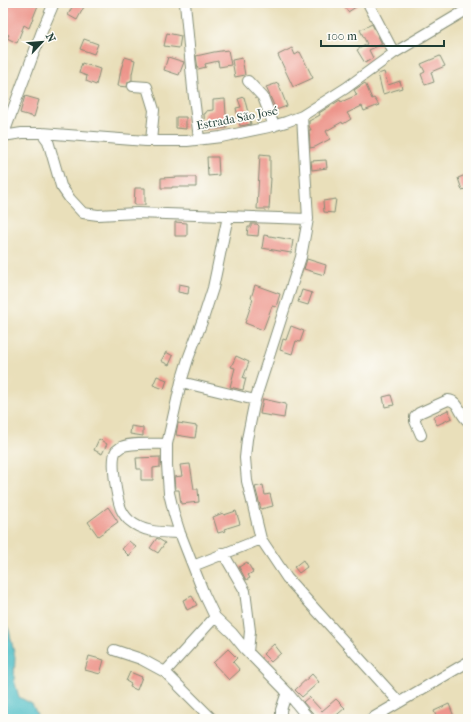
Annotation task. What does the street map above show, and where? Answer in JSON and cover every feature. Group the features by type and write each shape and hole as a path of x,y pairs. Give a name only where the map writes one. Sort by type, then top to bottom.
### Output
{"street":[{"path":"3,136 54,3"},
{"path":"185,3 199,139"},
{"path":"368,3 394,53"},
{"path":"467,3 468,8"},
{"name":"Estrada São José","path":"3,136 42,133 151,141 187,140 221,137 274,126 302,116 346,88 394,53 468,8"},
{"path":"248,82 263,97 274,126"},
{"path":"133,86 147,87 154,110 151,141"},
{"path":"302,116 308,219 302,257 255,400 247,439 245,458 247,481 261,539 287,578 399,702"},
{"path":"42,133 48,141 61,186 70,199 83,213 98,215 137,213 308,219"},
{"path":"228,216 213,288 181,382 167,444 169,493 180,533 215,617 287,692 309,719"},
{"path":"181,382 255,400"},
{"path":"421,435 415,422 415,417 419,413 448,400 453,400 465,419 468,421"},
{"path":"167,444 140,444 123,446 116,451 113,466 114,473 121,507 124,515 129,521 143,529 151,531 180,533"},
{"path":"193,566 261,539"},
{"path":"223,553 245,591 250,631 248,652"},
{"path":"164,672 215,617"},
{"path":"114,650 141,659 164,672 212,719"},
{"path":"371,719 468,662"},
{"path":"281,719 281,710 287,692"}],"water":[{"path":"3,618 9,630 15,657 14,680 19,697 32,704 37,714 35,719 3,719"}],"building":[{"path":"3,3 39,3 29,28 24,25 17,43 7,38 9,35 3,32"},
{"path":"74,3 86,3 77,20 68,15"},
{"path":"342,3 362,3 348,12"},
{"path":"372,24 382,44 369,50 373,58 365,63 357,50 367,44 360,30"},
{"path":"167,33 181,36 179,48 164,46"},
{"path":"84,39 98,44 94,54 80,49"},
{"path":"292,48 295,55 300,52 313,78 293,87 278,55"},
{"path":"228,50 231,65 219,67 218,61 205,64 206,67 198,69 196,56"},
{"path":"440,56 445,66 431,72 434,82 425,85 421,74 425,72 421,64"},
{"path":"125,57 135,60 132,80 128,82 127,87 118,86"},
{"path":"168,57 184,62 179,75 164,70"},
{"path":"242,58 245,75 235,77 232,60"},
{"path":"82,63 100,69 96,85 86,81 87,76 79,73"},
{"path":"384,72 388,85 400,81 402,88 383,94 378,74"},
{"path":"278,83 287,106 276,110 266,87"},
{"path":"365,83 372,99 374,98 379,105 364,111 362,106 347,113 351,119 326,131 330,139 310,148 309,130 311,130 309,121 320,115 319,113 340,100 341,102 357,95 354,90"},
{"path":"25,96 39,100 34,117 20,113"},
{"path":"244,97 251,124 240,126 236,108 241,107 238,99"},
{"path":"225,99 227,128 205,130 204,114 206,111 213,110 213,100"},
{"path":"176,117 186,117 186,129 176,128"},
{"path":"260,154 270,155 271,178 269,209 257,209"},
{"path":"207,157 218,157 219,175 208,176"},
{"path":"326,160 327,168 312,170 311,161"},
{"path":"468,174 468,188 462,190 458,178"},
{"path":"196,177 196,187 161,188 161,178"},
{"path":"135,188 145,188 145,205 134,205"},
{"path":"336,199 334,213 324,212 323,201"},
{"path":"175,222 187,223 187,236 175,236"},
{"path":"251,224 257,224 259,226 258,236 247,235 248,227 251,227"},
{"path":"264,235 293,240 291,253 262,248"},
{"path":"307,259 326,265 324,275 304,269"},
{"path":"179,284 189,286 188,294 178,292"},
{"path":"255,285 280,294 276,307 272,306 263,330 245,323 253,299 251,298"},
{"path":"302,290 312,293 308,305 298,302"},
{"path":"291,326 304,331 300,342 296,341 292,354 280,350 283,339 286,340"},
{"path":"166,352 173,356 169,365 161,361"},
{"path":"236,356 249,362 243,378 246,378 243,390 230,387 235,368 231,367"},
{"path":"157,376 167,380 164,389 153,385"},
{"path":"391,395 394,405 385,407 383,397"},
{"path":"263,399 286,404 284,418 260,414"},
{"path":"448,410 452,418 437,425 433,417"},
{"path":"178,423 197,426 195,438 176,435"},
{"path":"131,426 143,428 143,436 130,434"},
{"path":"99,439 107,444 102,454 94,450"},
{"path":"160,457 160,467 153,468 153,480 141,480 141,469 137,469 136,458"},
{"path":"190,464 194,489 198,489 199,502 181,504 179,490 175,490 174,477 182,476 180,465"},
{"path":"263,485 265,495 270,494 273,506 261,509 255,487"},
{"path":"108,507 118,522 98,536 88,522"},
{"path":"236,511 240,524 224,529 225,531 218,533 213,517 223,513 224,515"},
{"path":"157,538 165,543 158,553 150,548"},
{"path":"129,541 136,547 129,556 122,549"},
{"path":"303,560 307,567 299,573 294,567"},
{"path":"247,562 253,572 248,575 250,578 246,580 239,567"},
{"path":"192,596 197,605 187,610 183,600"},
{"path":"274,644 281,653 271,662 263,654"},
{"path":"228,649 237,658 233,662 240,670 229,680 213,663"},
{"path":"89,656 104,660 100,674 85,670"},
{"path":"130,672 142,677 137,690 130,687 131,684 126,681"},
{"path":"312,674 319,682 302,697 295,690"},
{"path":"309,697 322,711 336,699 345,708 332,719 318,719 303,702"},
{"path":"449,704 455,719 437,719 434,711"}]}
